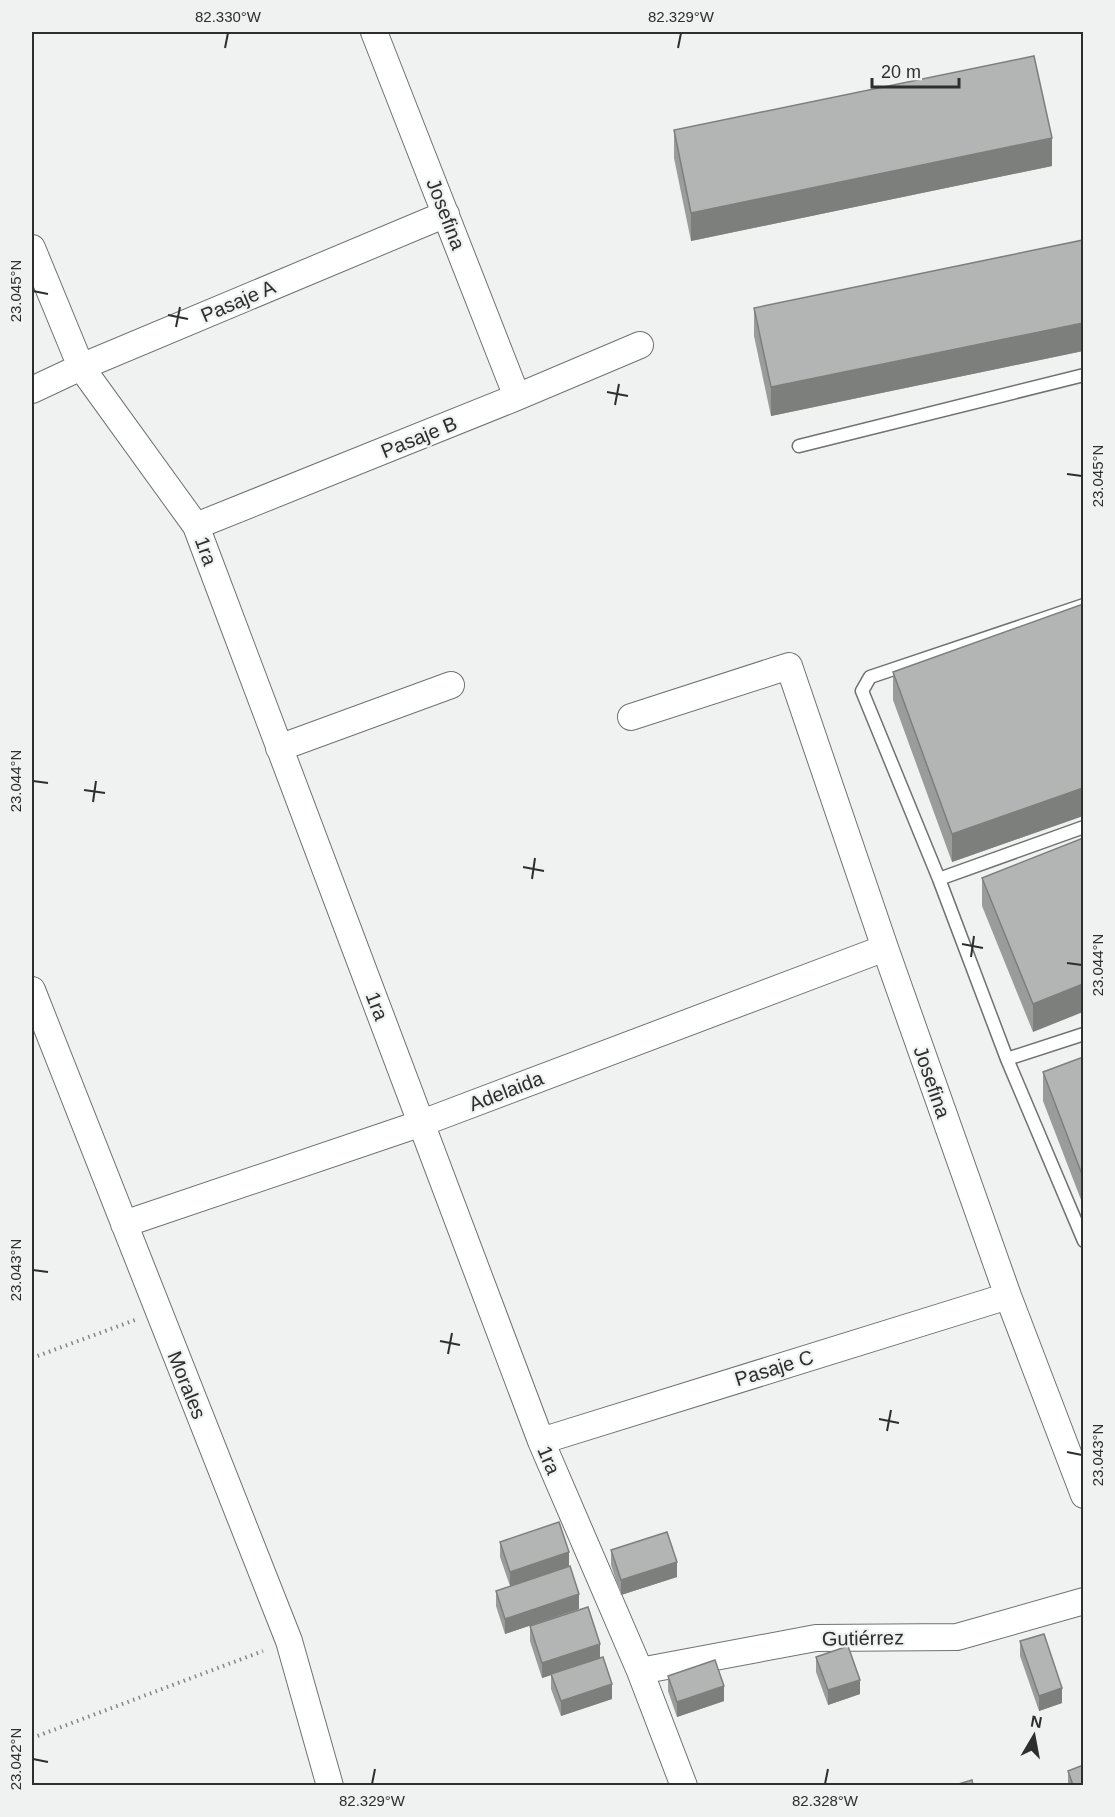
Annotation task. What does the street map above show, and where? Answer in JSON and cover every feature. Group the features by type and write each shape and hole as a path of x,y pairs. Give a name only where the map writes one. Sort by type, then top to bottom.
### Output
{"street":[{"name":"Josefina","path":"374,32 517,397"},
{"name":"Pasaje A","path":"32,390 81,367 446,214"},
{"name":"1ra","path":"32,248 81,367 196,526 541,1441 640,1671 684,1785"},
{"name":"Pasaje B","path":"196,526 640,345"},
{"name":"Josefina","path":"631,717 789,666 885,948 1008,1296 1083,1495"},
{"path":"279,747 451,686"},
{"name":"Adelaida","path":"124,1224 422,1123 885,948"},
{"name":"Morales","path":"32,990 289,1641 330,1785"},
{"name":"Pasaje C","path":"541,1441 1008,1296"},
{"name":"Gutiérrez","path":"640,1671 816,1638 957,1637 1083,1601"}],"lane":[{"path":"799,446 1083,375"},
{"path":"1083,605 870,677 862,691 939,879 1007,1059 1083,1241"},
{"path":"939,879 1083,827"},
{"path":"1007,1059 1083,1034"}],"path":[{"path":"32,1358 158,1311"},
{"path":"32,1738 289,1641"}],"building":[{"path":"1034,56 1052,138 691,213 674,130"},
{"path":"1083,240 1083,323 771,387 754,308"},
{"path":"1083,604 1083,788 952,834 893,672"},
{"path":"1083,838 1083,984 1033,1004 982,878"},
{"path":"1083,1057 1083,1177 1043,1072"},
{"path":"559,1522 569,1552 510,1572 500,1542"},
{"path":"667,1532 677,1562 621,1580 611,1550"},
{"path":"570,1566 579,1594 505,1619 496,1591"},
{"path":"588,1607 600,1644 542,1663 530,1626"},
{"path":"1044,1634 1062,1688 1039,1696 1020,1641"},
{"path":"848,1646 860,1680 828,1690 816,1657"},
{"path":"603,1657 612,1684 561,1701 551,1674"},
{"path":"715,1660 724,1686 677,1702 668,1676"},
{"path":"1083,1765 1083,1785 1073,1785 1068,1771"},
{"path":"972,1780 973,1785 955,1785"}]}
